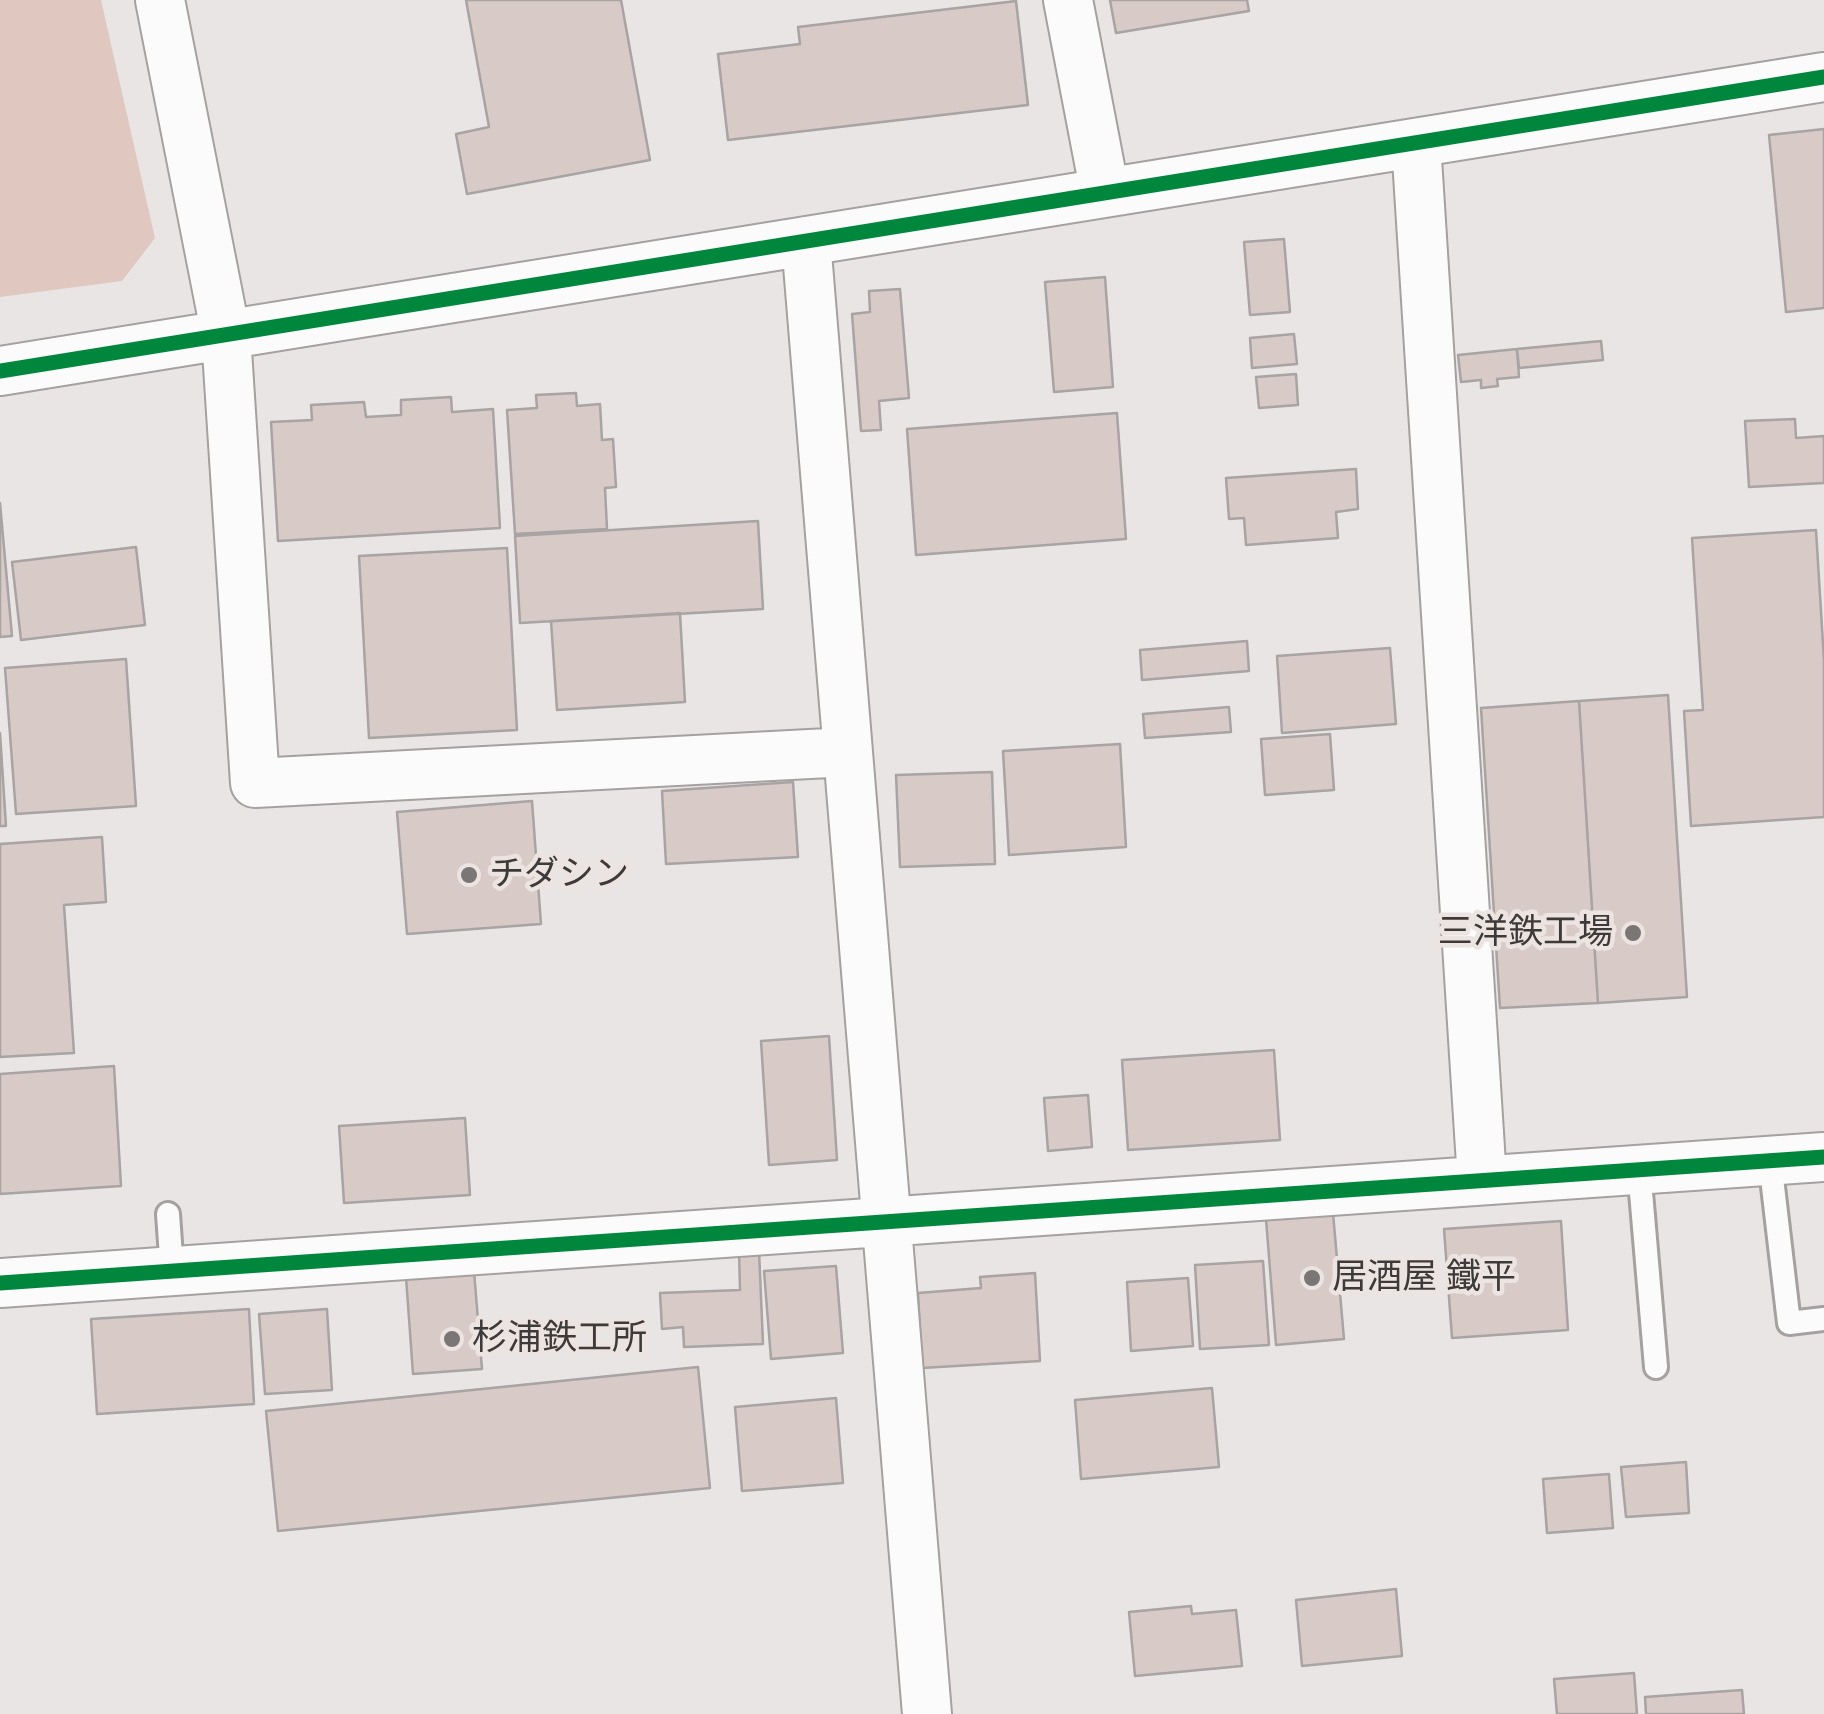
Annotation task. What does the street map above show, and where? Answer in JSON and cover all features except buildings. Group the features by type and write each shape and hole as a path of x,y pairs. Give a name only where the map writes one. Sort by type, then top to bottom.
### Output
{"street":[{"path":"160,0 226,335 255,783 848,752"},
{"path":"1068,0 1105,193"},
{"path":"0,371 1824,77"},
{"path":"1416,143 1482,1180"},
{"path":"806,241 927,1714"},
{"path":"0,1282 1824,1157"}],"lane":[{"path":"1770,1161 1789,1323 1824,1319"},
{"path":"1639,1169 1656,1368"},
{"path":"168,1214 172,1271"}],"shaded area":[{"path":"0,0 101,0 155,238 122,281 0,297"}],"cycle path":[{"path":"0,371 1824,77"},
{"path":"0,1283 1824,1157"}],"place":[{"name":"チダシン","path":"469,875"},
{"name":"三洋鉄工場","path":"1633,933"},
{"name":"居酒屋 鐵平","path":"1312,1278"},
{"name":"杉浦鉄工所","path":"452,1339"}]}
